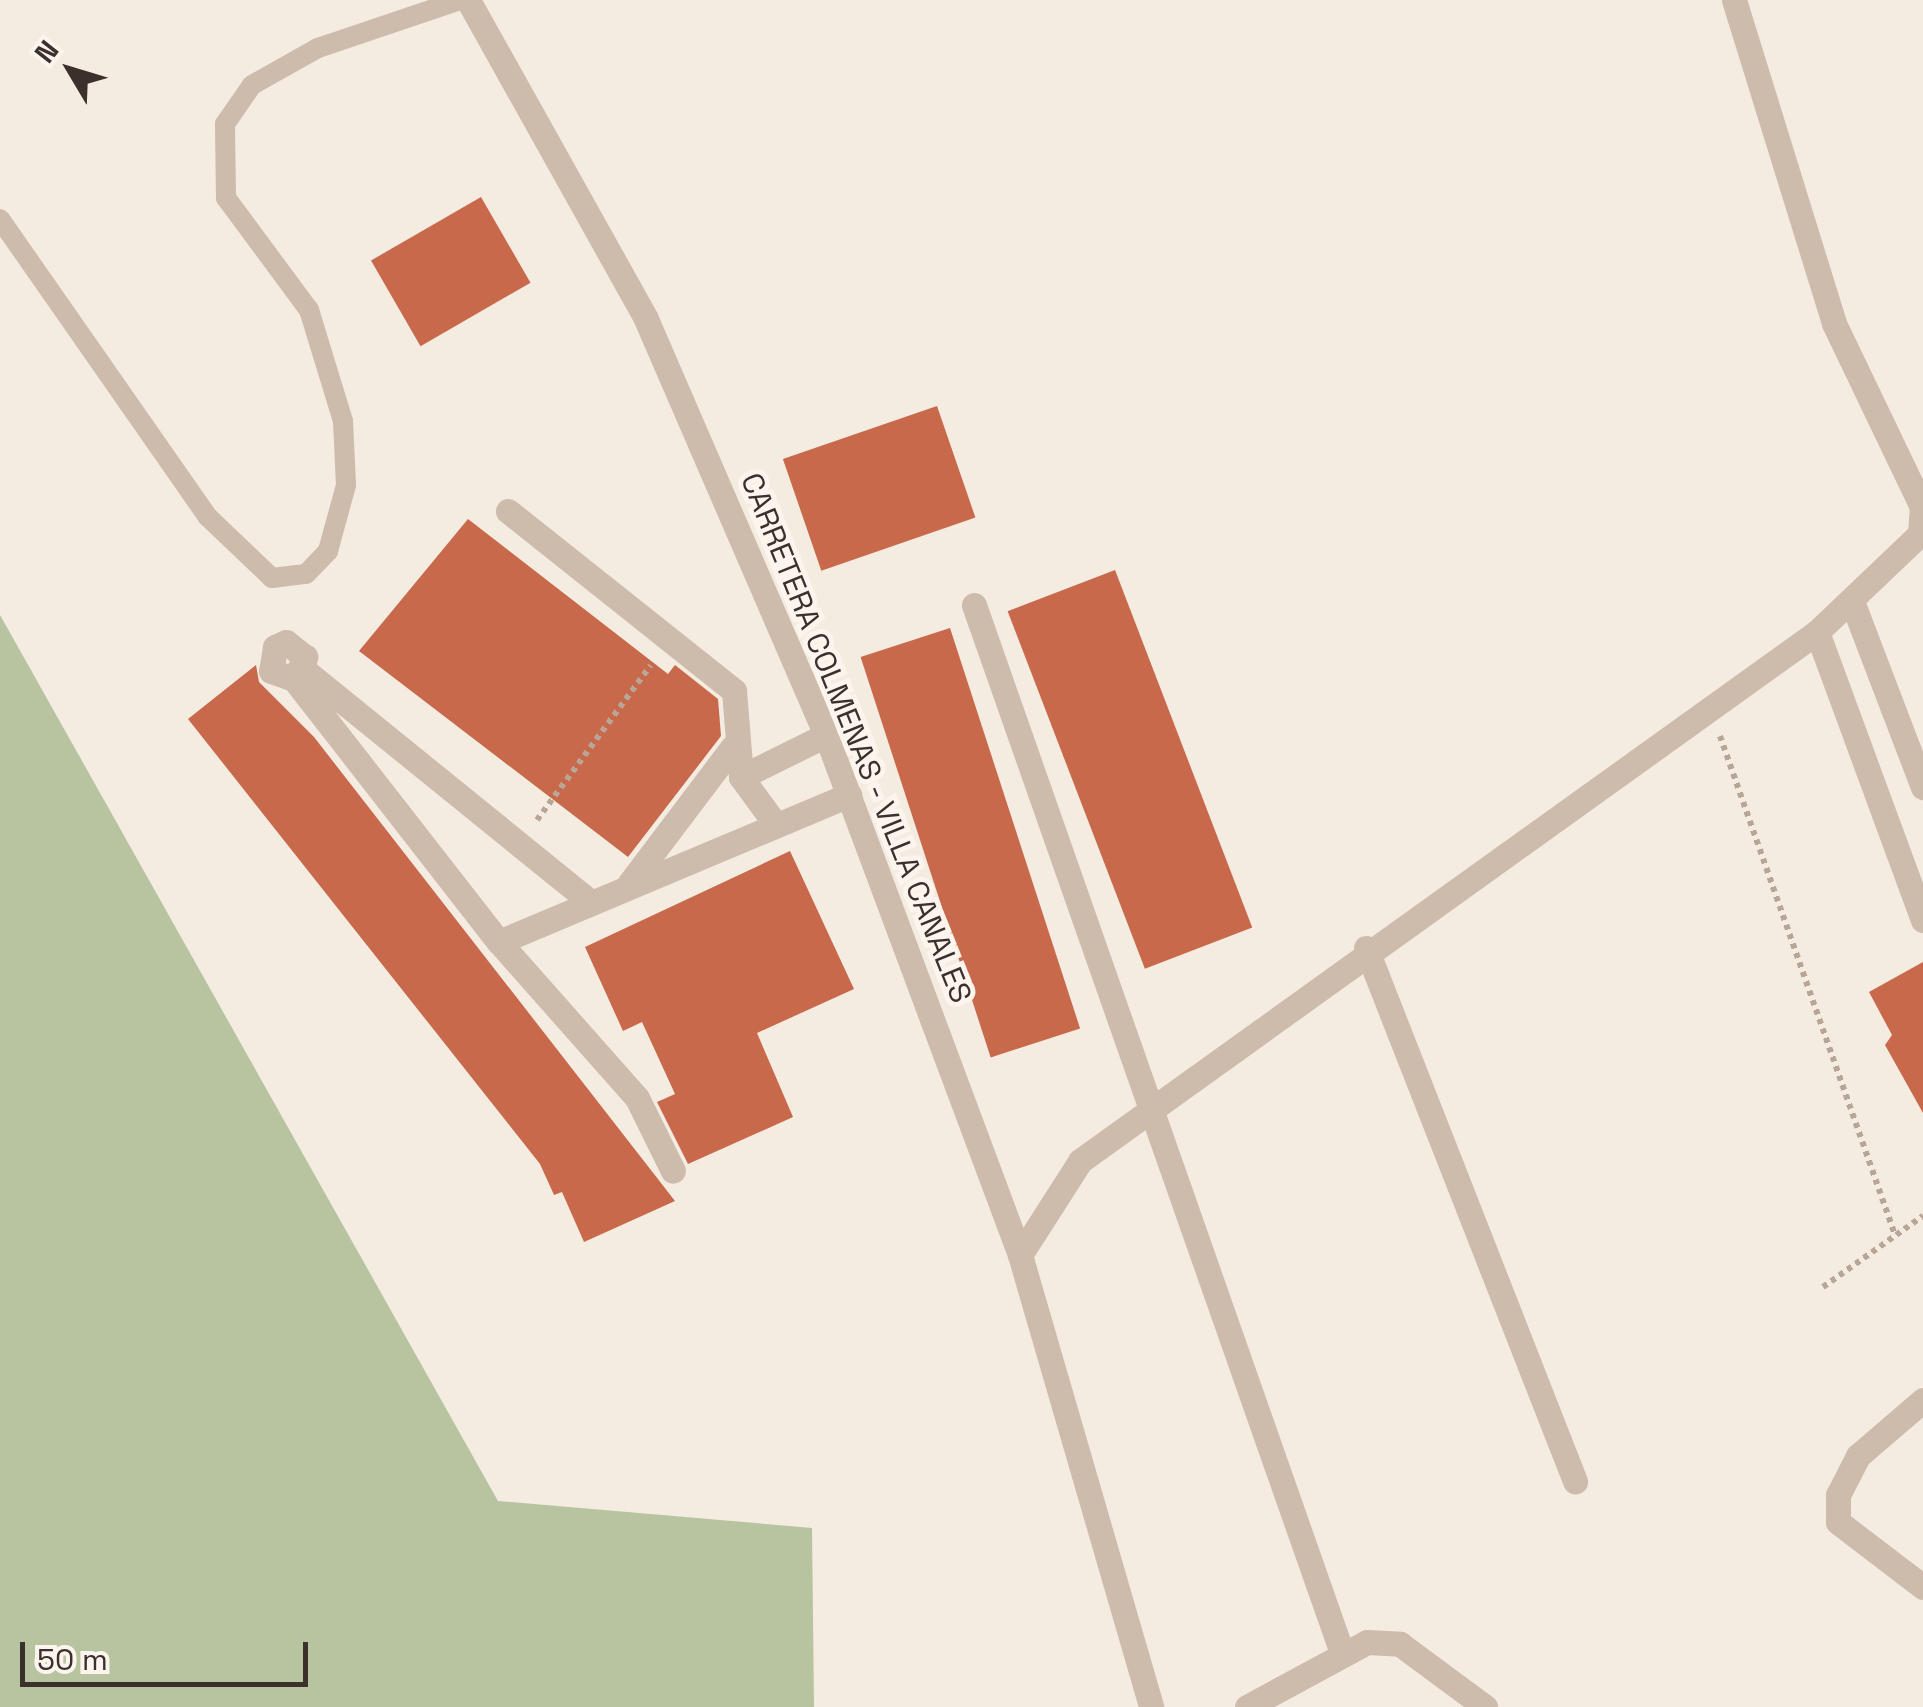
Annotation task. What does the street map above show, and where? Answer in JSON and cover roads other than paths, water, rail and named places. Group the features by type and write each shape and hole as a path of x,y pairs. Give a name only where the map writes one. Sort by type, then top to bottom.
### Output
{"street":[{"name":"CARRETERA COLMENAS - VILLA CANALES","path":"464,0 646,319 826,735 1020,1255 1151,1707"},
{"path":"1020,1255 1071,1171 1155,1102 1366,948 1817,632 1854,604 1920,534 1923,507 1834,322 1734,0"},
{"path":"508,511 734,692 740,718 732,748 630,884"},
{"path":"1854,604 1923,787"},
{"path":"974,605 1155,1102 1341,1650"},
{"path":"1817,632 1923,920"},
{"path":"592,903 516,849 299,674 499,942 637,1098 674,1171"},
{"path":"741,777 826,735"},
{"path":"732,748 741,777 776,825"},
{"path":"499,942 849,795"},
{"path":"1366,948 1575,1481"},
{"path":"1923,1400 1858,1456 1838,1495 1838,1522 1923,1587"},
{"path":"1247,1707 1341,1650 1400,1644 1485,1707"}],"lane":[{"path":"0,218 208,517 272,578 306,574 328,551 346,485 343,421 310,310 226,198 225,124 252,85 318,48 464,0"}]}
